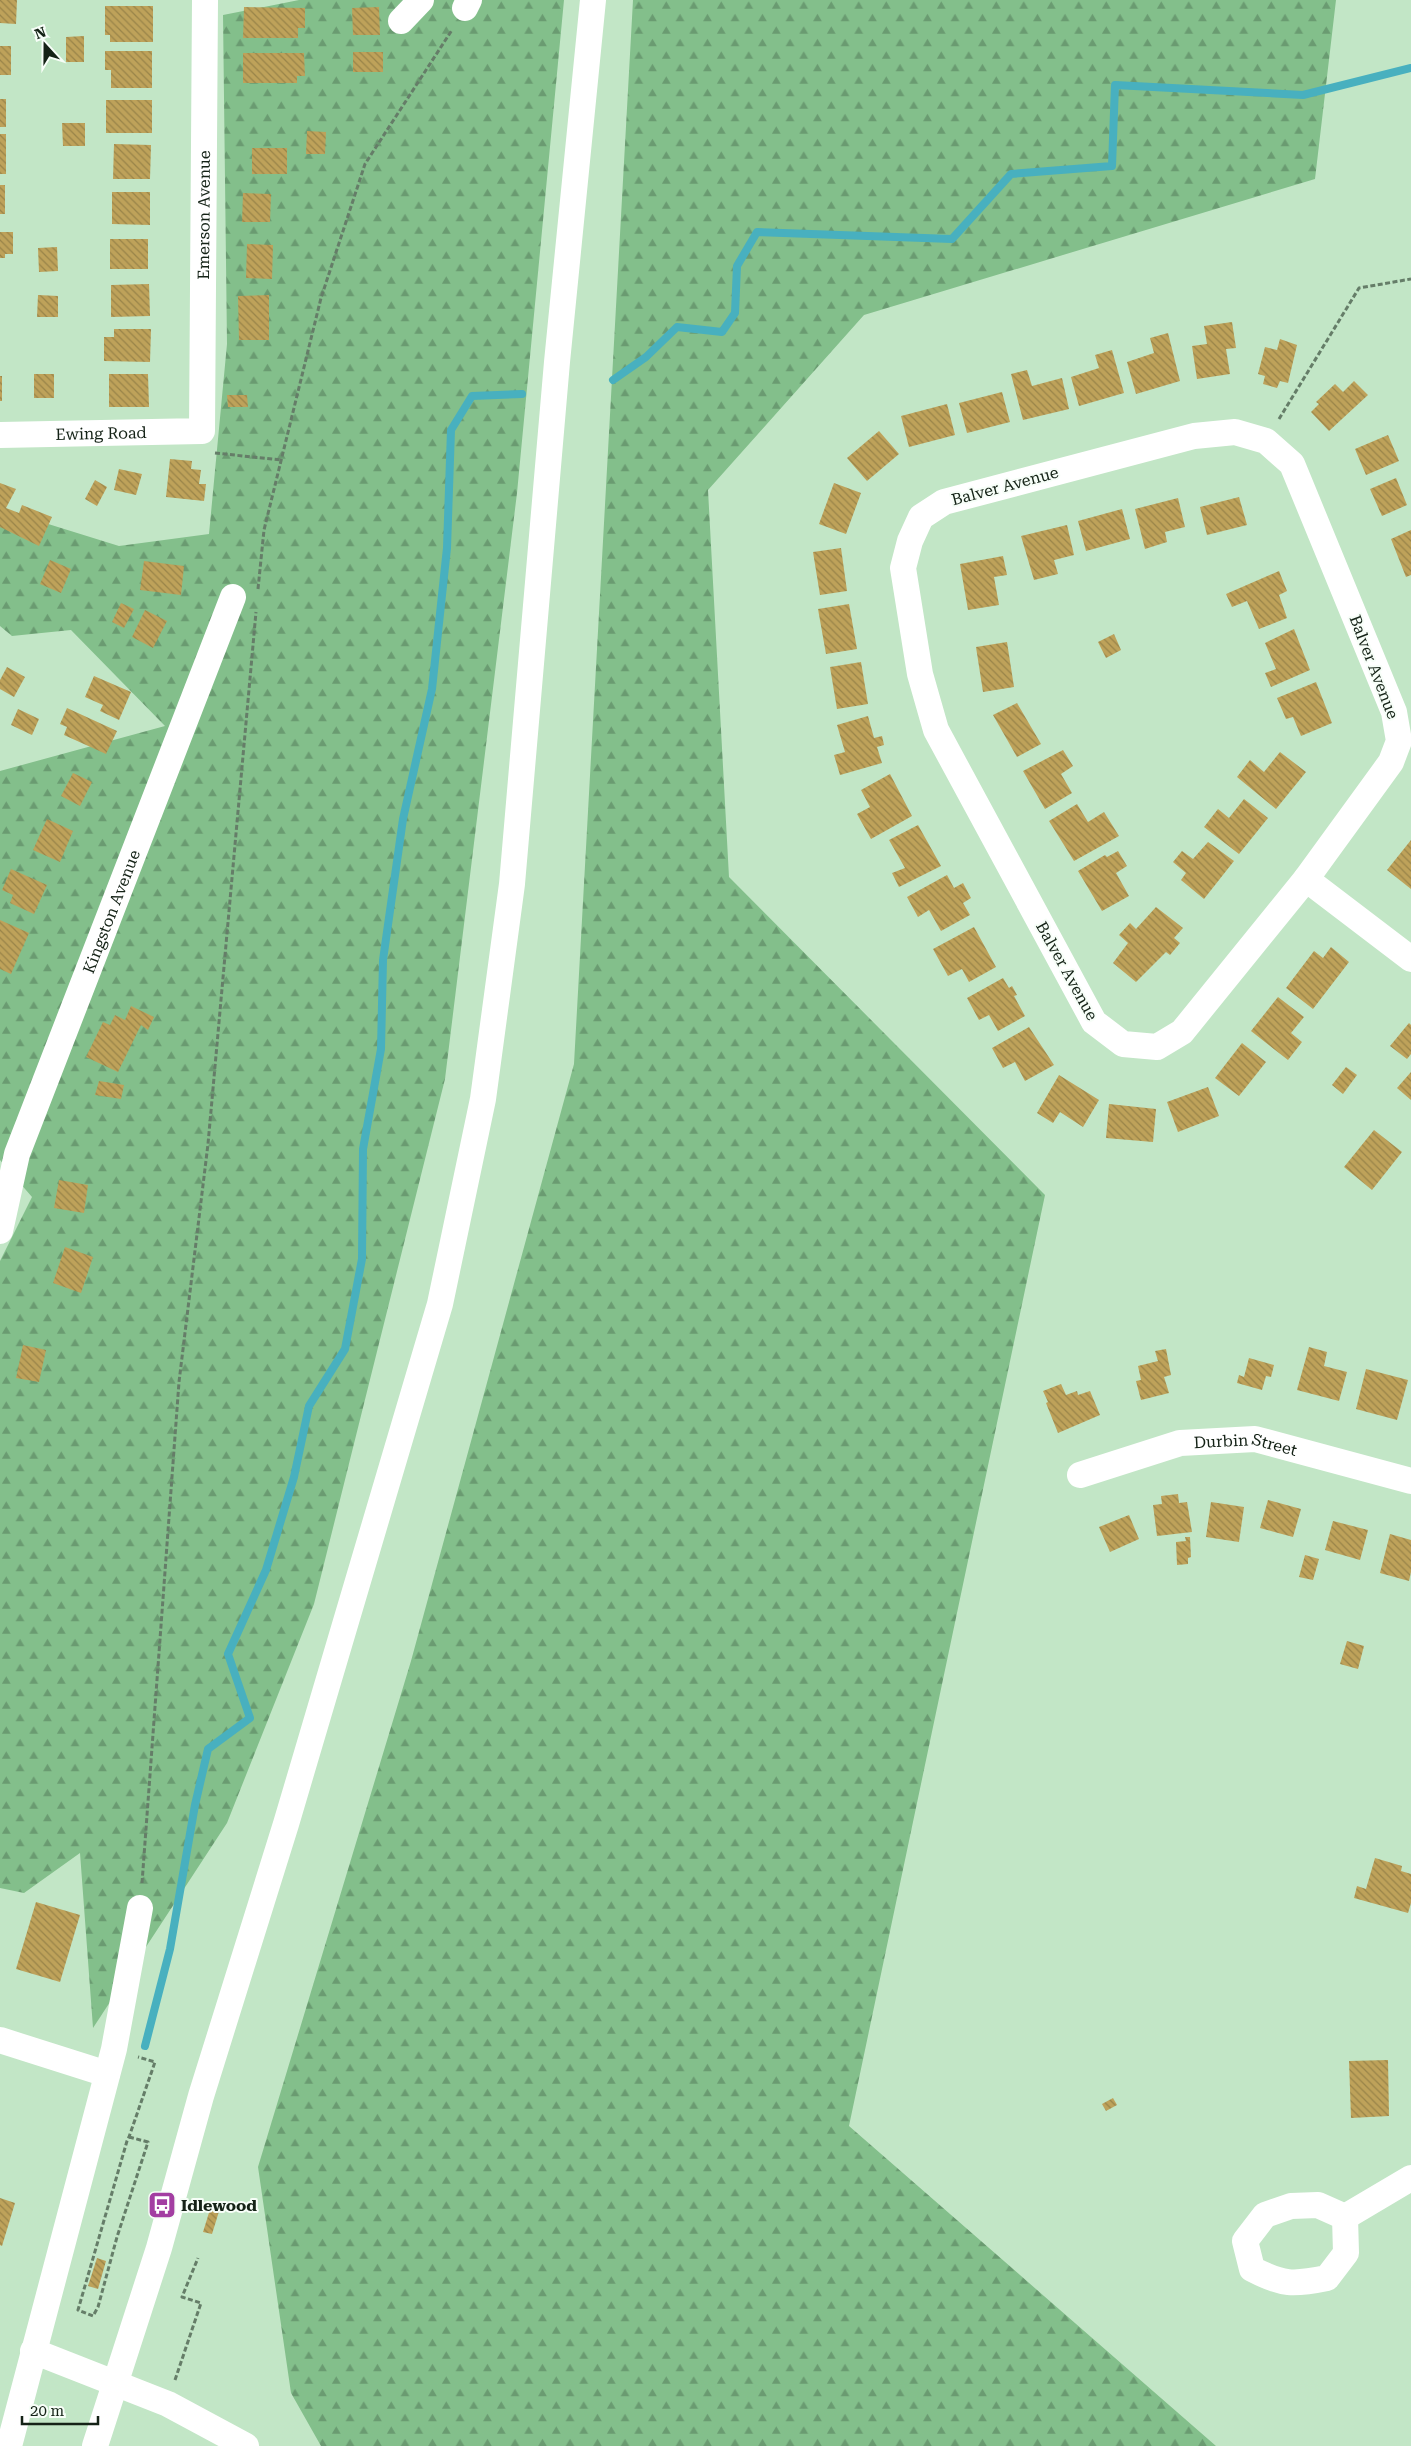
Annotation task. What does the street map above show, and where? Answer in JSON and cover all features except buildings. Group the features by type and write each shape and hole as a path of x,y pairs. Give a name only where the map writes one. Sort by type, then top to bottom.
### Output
{"street":[{"name":"Emerson Avenue","path":"202,431 205,0"},
{"path":"401,21 421,0"},
{"path":"97,2440 159,2248 201,2096 292,1805 440,1304 483,1099 512,884 557,362 593,0"},
{"name":"Ewing Road","path":"0,435 202,431"},
{"name":"Balver Avenue","path":"1234,432 1266,441 1292,464 1394,712 1399,741 1391,762 1306,879 1182,1032 1157,1048 1123,1044 1094,1022 936,730 920,674 903,568 910,541 921,517 944,502 1194,436 1234,432"},
{"name":"Kingston Avenue","path":"0,1230 9,1152 233,597"},
{"path":"1306,879 1411,959"},
{"name":"Durbin Street","path":"1080,1475 1180,1443 1255,1439 1411,1481"},
{"path":"8,2446 110,2061 140,1908"},
{"path":"0,2040 110,2061"},
{"path":"1345,2217 1411,2178"},
{"path":"33,2351 168,2404 246,2446"}],"path":[{"path":"258,590 264,530 321,298 365,164 467,4"},
{"path":"1266,441 1359,288 1411,279"},
{"path":"214,453 281,460"},
{"path":"140,1908 179,1382 208,1144 256,609"},
{"path":"110,2061 155,2062 129,2137 78,2310 93,2316 98,2307 117,2237 148,2142 129,2137"},
{"path":"175,2380 201,2303 182,2297 198,2258"}],"green space":[{"path":"299,0 564,0 517,493 445,1079 314,1604 227,1823 93,2028 80,1853 24,1893 0,1888 0,1261 32,1197 0,1160 0,771 165,726 71,630 12,636 0,626 0,509 119,546 209,534 227,344 223,15"},
{"path":"633,0 1336,0 1315,179 864,315 708,490 729,877 1045,1195 849,2126 1216,2446 321,2446 291,2393 258,2167 411,1661 574,1064"}],"waterway":[{"path":"613,380 646,357 677,327 722,332 735,313 737,266 757,232 952,239 1011,174 1112,166 1115,85 1303,95 1411,68"},
{"path":"145,2046 170,1949 195,1805 208,1749 250,1718 228,1654 266,1570 294,1477 309,1406 345,1349 362,1259 363,1149 381,1049 383,960 403,819 432,689 447,548 451,430 472,396 522,394"}],"place":[{"name":"Idlewood","path":"162,2205"}]}
